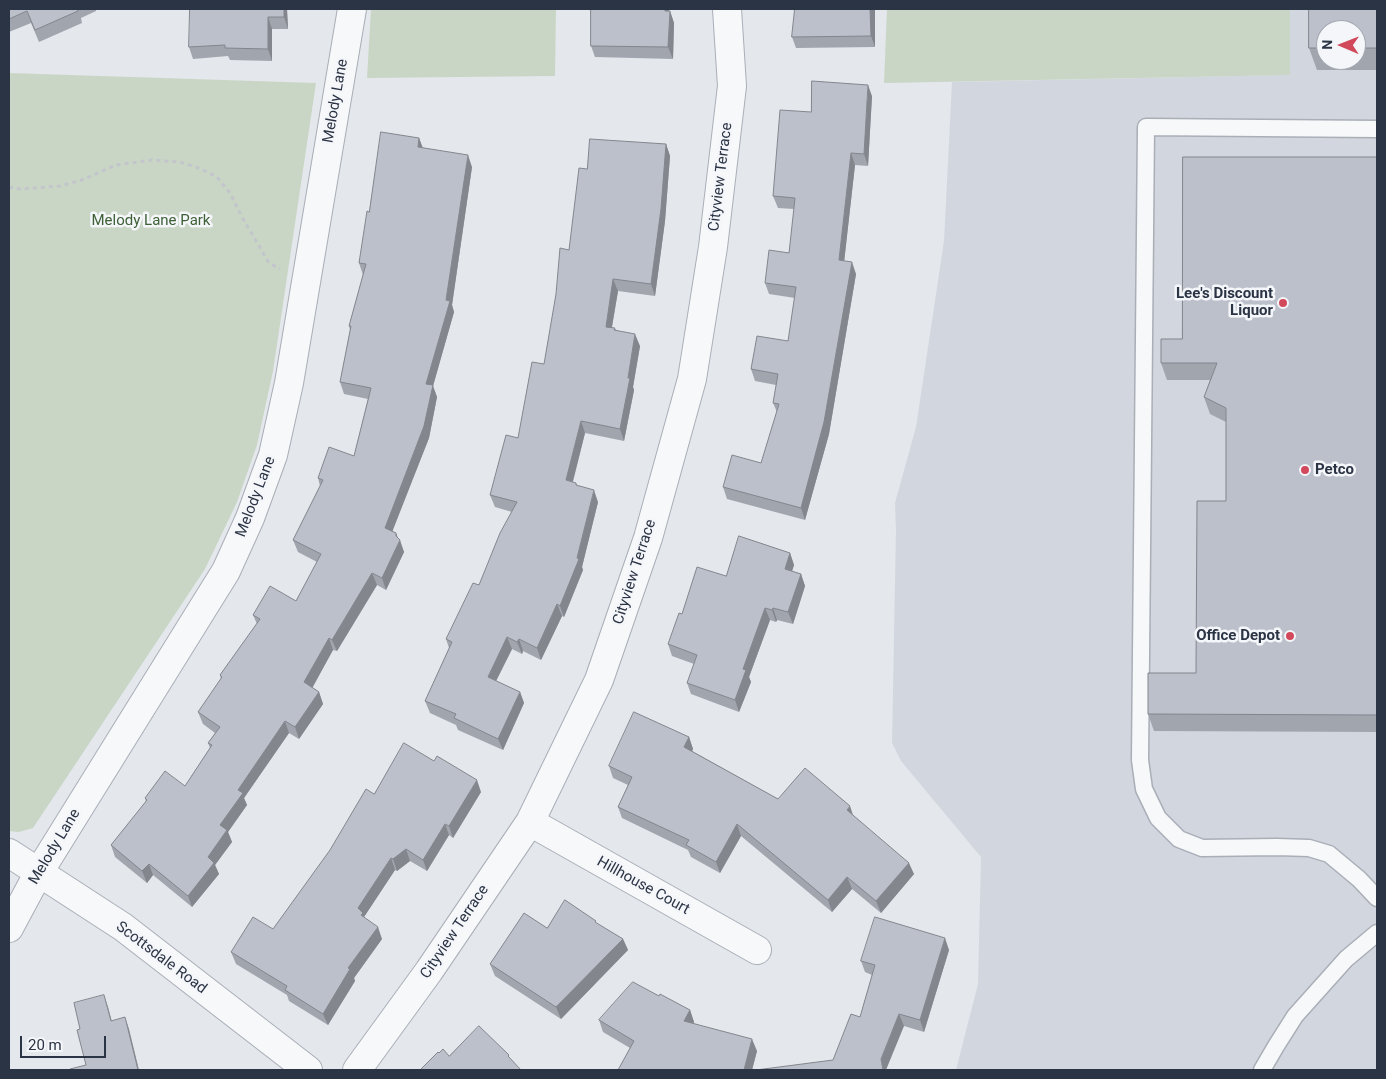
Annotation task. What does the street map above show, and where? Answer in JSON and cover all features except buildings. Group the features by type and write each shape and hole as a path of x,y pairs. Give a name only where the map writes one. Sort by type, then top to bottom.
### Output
{"street":[{"name":"Melody Lane","path":"9,928 39,872 226,571 250,518 273,455 289,383 352,9"},
{"name":"Cityview Terrace","path":"357,1070 430,971 530,822 599,680 648,538 692,379 713,247 732,86 727,9"},
{"name":"Hillhouse Court","path":"530,822 757,950"},
{"name":"Scottsdale Road","path":"9,854 123,928 308,1070"}],"lane":[{"path":"1377,128 1146,127 1140,760 1144,788 1158,818 1179,839 1202,848 1309,848 1329,854 1377,898"},
{"path":"1262,1070 1295,1016 1346,960 1377,933"}],"path":[{"path":"9,187 20,189 60,186 82,180 116,165 152,160 180,162 200,168 217,176 230,193 269,263 280,270"}],"shaded area":[{"path":"1290,9 1377,9 1377,1070 956,1070 978,984 981,857 901,761 892,743 895,503 916,427 944,241 952,82 1289,75"}],"green space":[{"path":"371,9 556,9 555,76 367,78"},
{"path":"887,9 1290,9 1290,75 884,83"},
{"name":"Melody Lane Park","path":"9,73 316,83 273,371 257,445 237,502 205,569 33,828 19,832 9,831"}],"place":[{"name":"Lee's Discount Liquor","path":"1283,303"},
{"name":"Petco","path":"1305,470"},
{"name":"Office Depot","path":"1290,636"}]}
